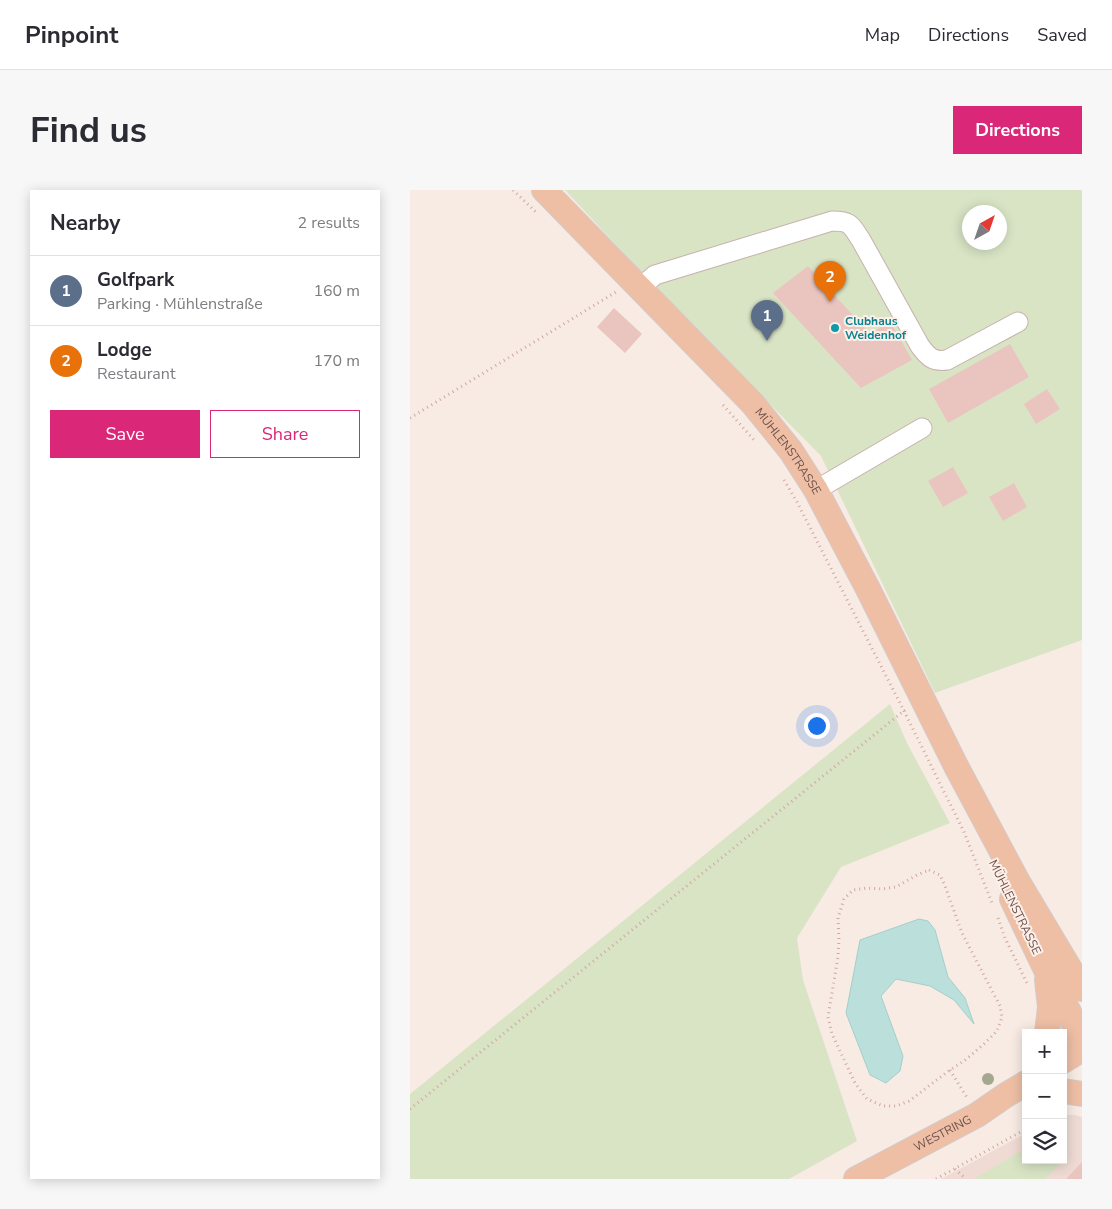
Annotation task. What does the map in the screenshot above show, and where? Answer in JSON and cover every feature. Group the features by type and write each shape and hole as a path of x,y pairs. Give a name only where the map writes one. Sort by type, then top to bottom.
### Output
{"main road":[{"name":"MÜHLENSTRASSE","path":"544,190 753,404 791,451 816,490 868,589 912,704 956,766 1018,882 1078,980"},
{"name":"MÜHLENSTRASSE","path":"956,766 989,852 1045,968 1069,1012 1082,1044"},
{"path":"1045,968 1050,1007 1047,1029"},
{"path":"1067,1058 1082,1049"},
{"name":"WESTRING","path":"856,1179 977,1115 1019,1090 1025,1074"},
{"path":"1067,1092 1082,1094"}],"lane":[{"path":"636,284 655,275 832,221 838,221 852,225 920,346 931,358 939,361 947,360 1018,322"},
{"path":"816,490 922,428"}],"path":[{"path":"513,190 544,220"},
{"path":"410,418 636,284"},
{"path":"721,402 760,446"},
{"path":"782,477 912,704 1005,938 1028,986"},
{"path":"410,1109 912,704"},
{"path":"929,870 940,875 962,932 1000,1006 1002,1017 997,1031 950,1070 909,1101 896,1106 883,1106 867,1099 855,1082 832,1034 828,1017 838,957 838,918 844,899 853,890 867,888 882,890 896,887 929,870"},
{"path":"950,1070 956,1079"},
{"path":"936,1179 1022,1131"},
{"path":"955,1169 966,1179"}],"shaded area":[{"path":"1067,1115 1082,1117 1082,1179 941,1179 1022,1135 1022,1164 1067,1164"}],"green space":[{"path":"565,190 1082,190 1082,640 935,693 821,456 657,289"},
{"path":"890,704 907,743 950,823 841,867 797,938 803,980 857,1141 789,1179 410,1179 410,1094"},
{"path":"1022,1150 1022,1164 1059,1164 1045,1179 974,1179"}],"water":[{"path":"919,919 928,921 935,930 948,977 965,998 974,1024 954,1000 930,986 896,979 881,996 903,1056 900,1071 886,1083 870,1075 846,1013 860,940"}],"building":[{"name":"Clubhaus Weidenhof","path":"808,266 870,334 890,321 912,360 861,388 773,293"},
{"path":"614,308 642,334 625,353 597,327"},
{"path":"1010,344 1029,377 948,423 929,389"},
{"path":"1047,389 1060,409 1036,424 1024,404"},
{"path":"953,467 968,493 943,507 928,481"},
{"path":"1014,483 1027,507 1003,521 989,497"},
{"path":"1082,1162 1082,1179 1066,1179"}],"place":[{"name":"Lodge","path":"830,302"},
{"name":"Clubhaus Weidenhof","path":"835,328"},
{"name":"Golfpark","path":"767,341"}]}
